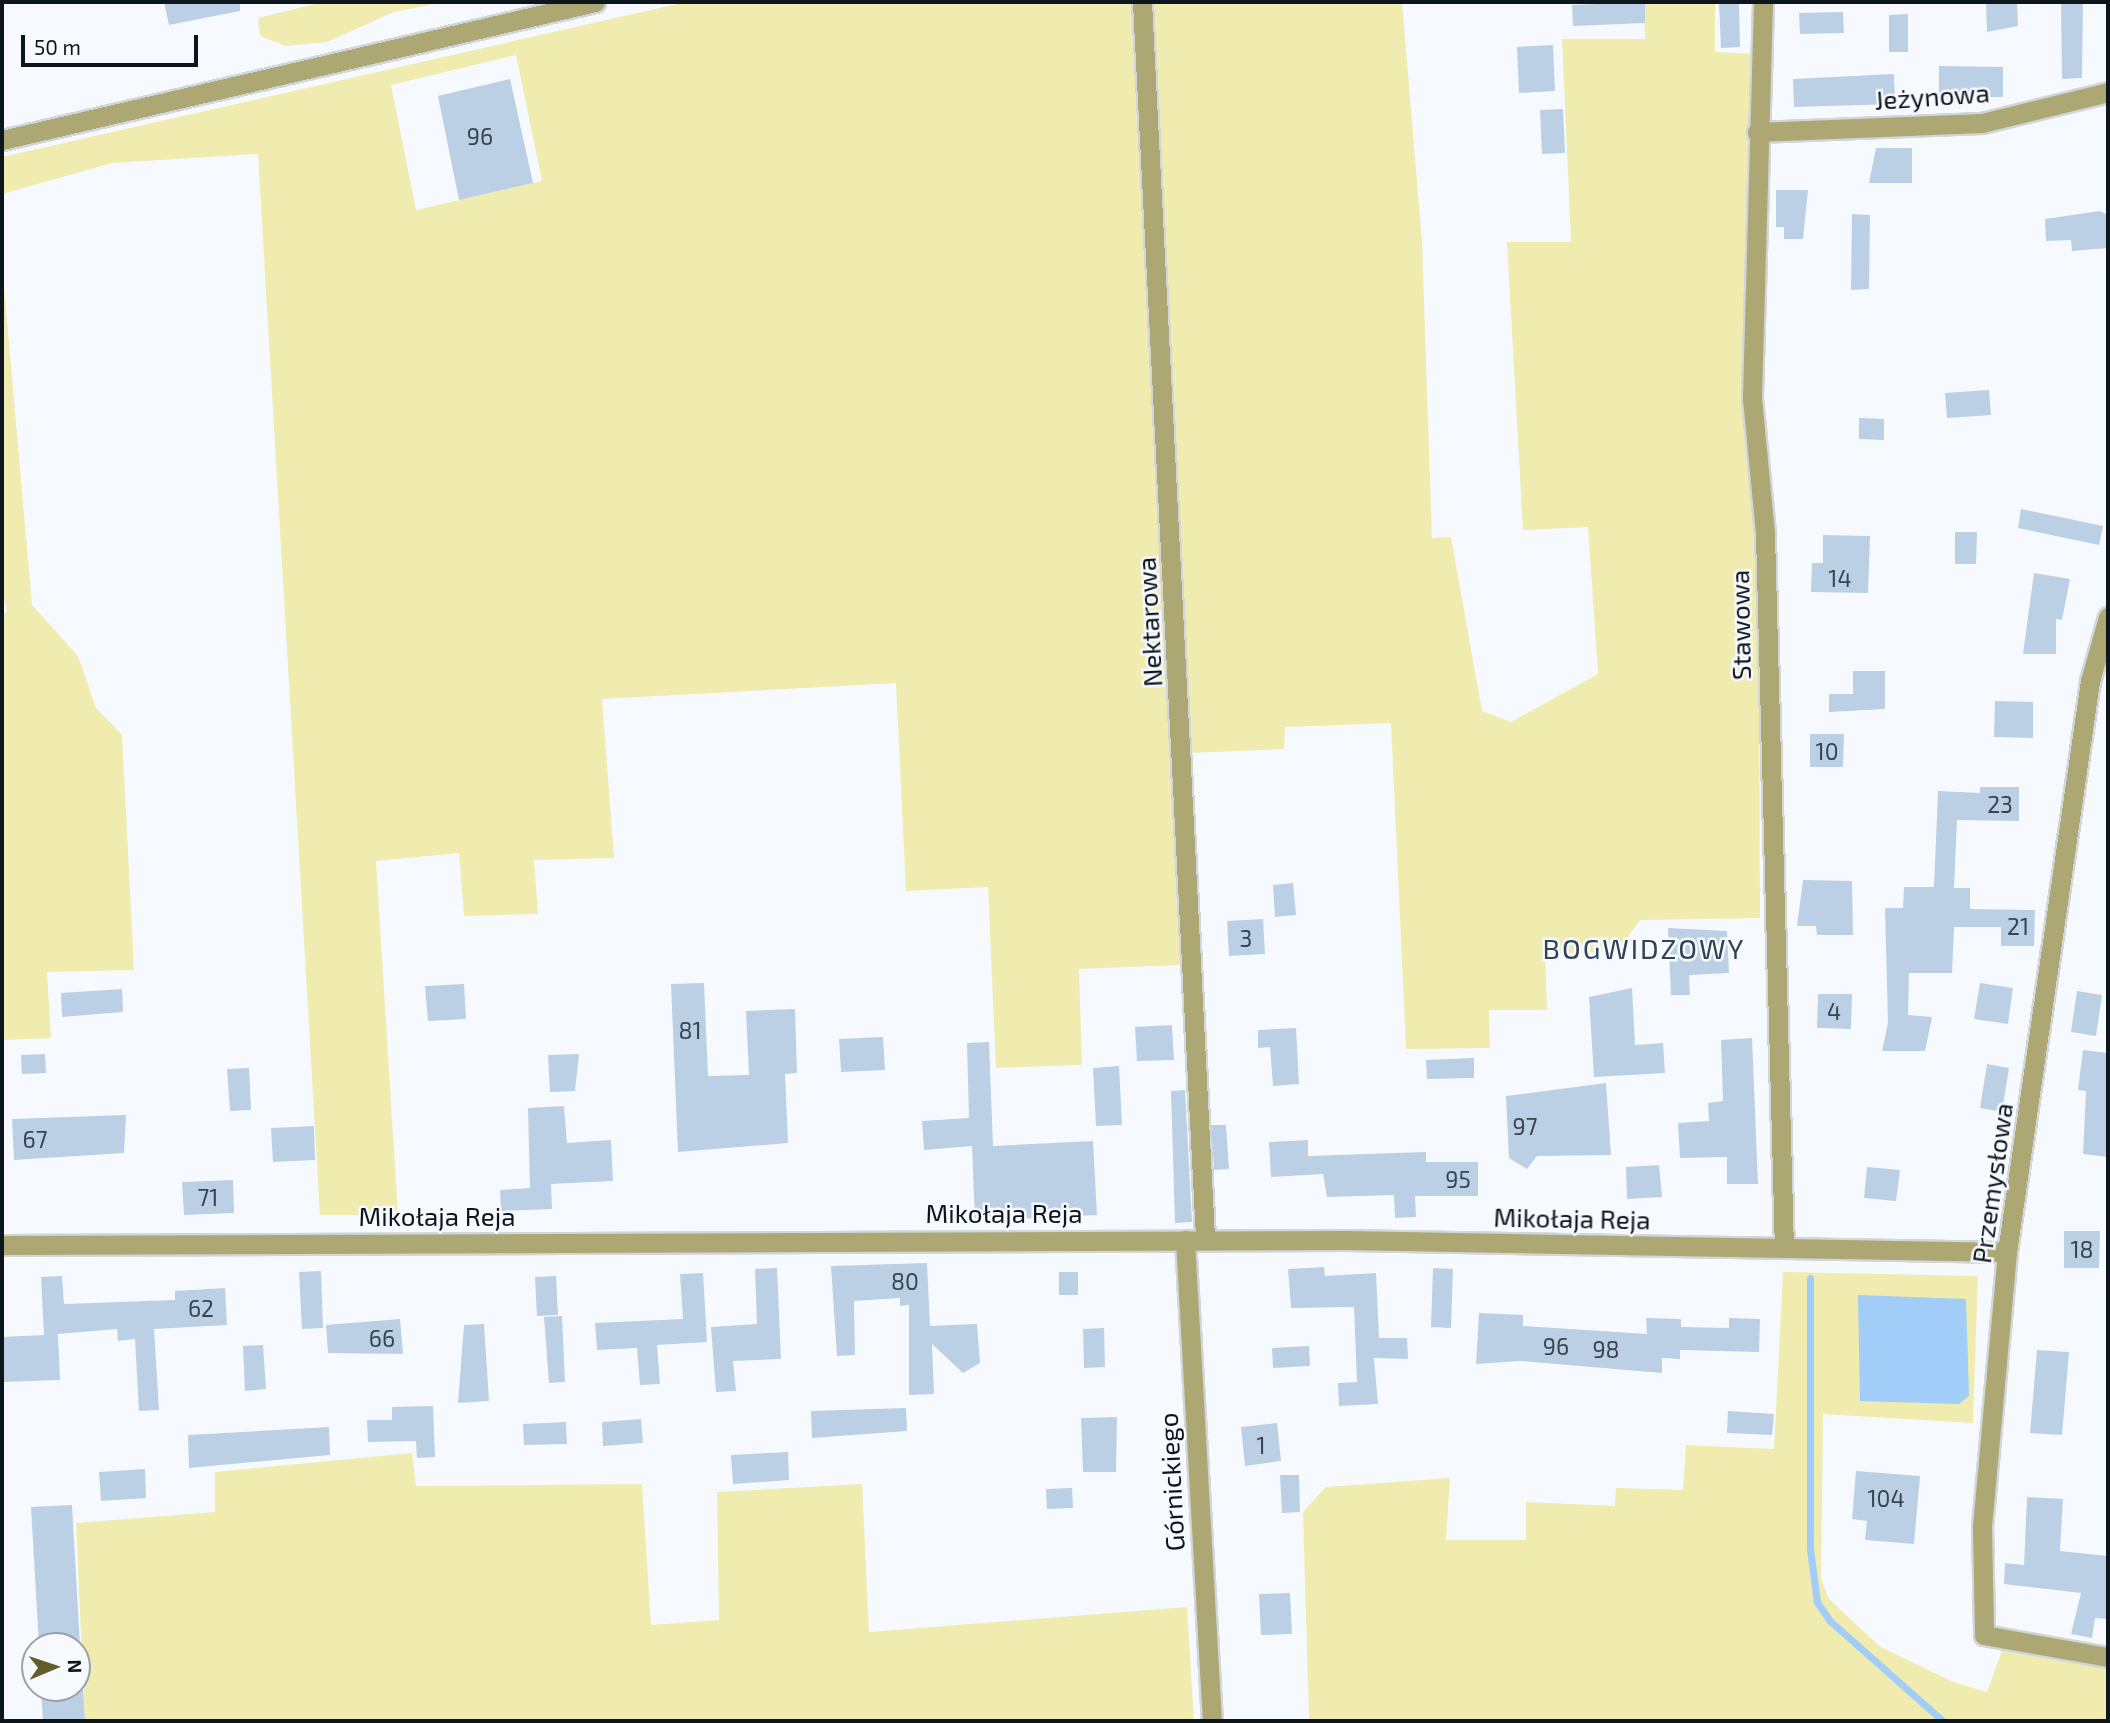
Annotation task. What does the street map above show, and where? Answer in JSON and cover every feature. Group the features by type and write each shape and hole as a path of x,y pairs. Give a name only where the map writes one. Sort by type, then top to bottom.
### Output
{"street":[{"path":"2,140 595,2"},
{"name":"Nektarowa","path":"1142,2 1205,1239"},
{"name":"Stawowa","path":"1763,2 1757,132 1752,398 1765,534 1784,1248"},
{"name":"Jeżynowa","path":"1757,132 1982,123 2108,92"},
{"name":"Przemysłowa","path":"2108,617 2090,681 2007,1252 1982,1526 1984,1634 2108,1657"},
{"name":"Mikołaja Reja","path":"2,1245 1205,1239 2007,1252"},
{"name":"Górnickiego","path":"1185,1240 1212,1721"}],"shaded area":[{"path":"323,2 444,2 394,12 327,42 286,46 260,36 258,18"},
{"path":"686,2 1402,2 1422,242 1432,538 1451,537 1482,711 1511,722 1598,674 1588,527 1523,530 1507,242 1571,242 1562,39 1645,39 1644,2 1715,2 1715,52 1757,54 1760,918 1640,920 1618,951 1545,954 1547,1010 1489,1010 1490,1048 1406,1049 1391,723 1285,727 1284,749 1189,753 1201,964 1079,969 1082,1065 996,1068 988,887 906,891 896,683 602,699 614,858 534,860 538,914 464,916 459,853 376,861 398,1215 320,1215 258,154 112,163 2,194 2,157","holes":["516,55 542,181 416,210 391,85"]},
{"path":"2,264 32,605 78,656 96,708 122,735 134,970 47,972 51,1038 2,1040 2,614 7,612 2,589"},
{"path":"1783,1272 1978,1276 1973,1423 1823,1414 1821,1579 1829,1599 1879,1646 1953,1682 1987,1692 2003,1648 2108,1667 2108,1721 1309,1721 1303,1512 1326,1487 1450,1478 1446,1540 1526,1540 1526,1502 1615,1506 1616,1488 1683,1490 1686,1445 1774,1449"},
{"path":"412,1453 416,1486 642,1484 651,1625 719,1620 717,1492 862,1484 869,1632 1187,1607 1194,1721 85,1721 84,1702 91,1702 91,1632 81,1632 76,1523 215,1512 215,1472"}],"water":[{"path":"1858,1295 1966,1299 1969,1396 1959,1404 1860,1401"}],"building":[{"path":"164,2 240,2 240,11 169,25"},
{"path":"1645,2 1645,23 1573,26 1572,5"},
{"path":"1719,2 1739,2 1740,47 1721,48"},
{"path":"1986,2 2017,2 2018,26 1987,32"},
{"path":"2061,2 2083,2 2082,78 2062,79"},
{"path":"1843,12 1844,33 1800,34 1799,13"},
{"path":"1908,14 1908,52 1889,52 1889,15"},
{"path":"1553,45 1555,91 1519,93 1517,47"},
{"path":"1939,66 2003,67 2003,97 1939,97"},
{"path":"1894,74 1895,104 1794,107 1793,79"},
{"path":"510,79 533,183 459,200 438,96"},
{"path":"1563,109 1565,153 1542,154 1540,110"},
{"path":"1876,148 1912,148 1912,183 1869,183"},
{"path":"1776,190 1808,190 1803,239 1784,239 1784,227 1776,227"},
{"path":"2100,211 2108,215 2108,248 2072,251 2071,240 2046,241 2045,219"},
{"path":"1852,214 1870,215 1869,289 1851,290"},
{"path":"1989,390 1991,415 1947,418 1945,393"},
{"path":"1859,418 1884,419 1884,440 1859,439"},
{"path":"2021,509 2103,526 2099,545 2018,528"},
{"path":"1955,532 1977,532 1976,564 1955,564"},
{"path":"1823,535 1870,536 1868,593 1811,592 1812,563 1823,563"},
{"path":"2034,573 2070,579 2062,620 2056,619 2056,654 2023,654"},
{"path":"1853,671 1885,671 1885,709 1829,712 1829,694 1853,694"},
{"path":"1995,701 2033,702 2033,738 1994,737"},
{"path":"1810,734 1844,734 1843,767 1810,767"},
{"path":"1980,787 2019,787 2019,821 1957,820 1954,888 1970,888 1970,909 2035,910 2034,946 2001,946 2001,927 1954,927 1952,973 1909,973 1908,1015 1932,1017 1925,1051 1882,1051 1888,1023 1885,908 1903,908 1904,887 1934,887 1938,791 1980,793"},
{"path":"1803,880 1852,881 1853,935 1817,935 1816,926 1797,926"},
{"path":"1293,883 1296,915 1275,917 1273,885"},
{"path":"1263,919 1265,954 1229,956 1227,921"},
{"path":"1668,928 1727,931 1729,973 1689,975 1690,995 1671,995"},
{"path":"704,983 708,1076 749,1075 746,1011 795,1009 797,1073 785,1074 788,1143 678,1152 671,984"},
{"path":"1980,983 2013,988 2008,1024 1974,1019"},
{"path":"464,984 466,1019 428,1021 425,986"},
{"path":"1632,988 1635,1045 1663,1043 1665,1073 1594,1077 1589,997"},
{"path":"122,989 123,1012 62,1017 61,993"},
{"path":"2077,991 2102,995 2096,1036 2071,1032"},
{"path":"1818,994 1852,994 1851,1029 1817,1028"},
{"path":"1172,1025 1174,1060 1137,1061 1135,1027"},
{"path":"1296,1028 1299,1084 1273,1086 1270,1047 1258,1048 1258,1030"},
{"path":"883,1037 885,1070 841,1072 839,1039"},
{"path":"1752,1038 1758,1184 1727,1184 1727,1157 1680,1158 1678,1123 1709,1121 1708,1103 1723,1101 1721,1040"},
{"path":"989,1042 993,1146 1093,1141 1097,1215 975,1221 972,1146 924,1150 922,1121 969,1118 967,1043"},
{"path":"2083,1050 2108,1053 2108,1157 2083,1154 2086,1091 2078,1090"},
{"path":"45,1054 46,1073 22,1074 21,1055"},
{"path":"579,1054 575,1091 550,1092 548,1055"},
{"path":"1474,1058 1474,1078 1427,1079 1426,1060"},
{"path":"1987,1064 2009,1068 2002,1112 1980,1108"},
{"path":"1119,1066 1122,1125 1096,1126 1093,1068"},
{"path":"249,1068 251,1110 230,1111 227,1069"},
{"path":"1606,1083 1611,1155 1537,1156 1527,1169 1509,1158 1506,1096"},
{"path":"1185,1090 1192,1222 1175,1223 1171,1091"},
{"path":"564,1106 567,1143 611,1140 613,1181 551,1184 552,1209 501,1211 500,1190 530,1188 528,1108"},
{"path":"126,1115 124,1153 14,1160 12,1119"},
{"path":"1211,1125 1226,1125 1229,1169 1214,1170"},
{"path":"314,1126 315,1160 273,1162 271,1128"},
{"path":"1308,1140 1308,1156 1426,1152 1426,1162 1478,1162 1478,1196 1415,1196 1416,1217 1395,1218 1394,1195 1327,1197 1323,1174 1271,1177 1269,1142"},
{"path":"1659,1165 1662,1197 1627,1199 1626,1167"},
{"path":"1867,1167 1900,1170 1896,1201 1864,1198"},
{"path":"233,1180 234,1213 184,1215 182,1182"},
{"path":"2064,1231 2100,1231 2099,1268 2064,1268"},
{"path":"927,1263 930,1326 977,1324 980,1363 963,1373 932,1344 934,1394 909,1395 909,1305 900,1306 900,1298 854,1301 855,1355 837,1356 831,1266"},
{"path":"1324,1267 1325,1276 1376,1273 1379,1338 1407,1338 1408,1359 1374,1358 1378,1404 1339,1406 1338,1383 1357,1382 1354,1307 1291,1308 1288,1269"},
{"path":"777,1268 781,1359 733,1361 736,1391 716,1392 711,1327 757,1324 755,1269"},
{"path":"1433,1268 1453,1269 1451,1328 1431,1327"},
{"path":"321,1271 323,1328 302,1329 299,1272"},
{"path":"1059,1272 1078,1272 1078,1295 1059,1295"},
{"path":"703,1273 707,1342 657,1345 660,1384 640,1385 637,1348 597,1350 595,1323 683,1319 680,1274"},
{"path":"62,1276 64,1304 175,1300 175,1291 225,1288 227,1325 154,1329 159,1410 139,1411 135,1339 118,1341 117,1329 58,1334 60,1380 3,1382 2,1337 44,1335 41,1277"},
{"path":"556,1276 558,1315 537,1316 535,1277"},
{"path":"1479,1313 1523,1315 1523,1326 1647,1334 1646,1318 1681,1319 1681,1327 1729,1328 1729,1318 1760,1319 1759,1352 1680,1350 1680,1359 1662,1358 1662,1373 1520,1361 1476,1364"},
{"path":"562,1316 565,1382 549,1383 544,1317"},
{"path":"400,1319 403,1354 328,1353 326,1325"},
{"path":"484,1324 489,1401 458,1403 464,1325"},
{"path":"1104,1328 1105,1367 1084,1368 1083,1329"},
{"path":"263,1345 266,1389 245,1391 243,1346"},
{"path":"1309,1346 1310,1366 1273,1368 1272,1348"},
{"path":"2037,1350 2069,1352 2062,1435 2030,1433"},
{"path":"433,1406 435,1457 417,1458 416,1441 368,1442 367,1420 392,1420 392,1407"},
{"path":"906,1408 907,1431 812,1438 811,1411"},
{"path":"1728,1411 1774,1414 1772,1435 1727,1433"},
{"path":"1117,1417 1116,1472 1083,1472 1081,1418"},
{"path":"641,1419 643,1443 603,1446 602,1422"},
{"path":"566,1422 567,1444 524,1445 523,1424"},
{"path":"1277,1423 1281,1461 1245,1466 1241,1427"},
{"path":"329,1427 330,1455 189,1468 188,1435"},
{"path":"788,1452 789,1480 733,1484 731,1455"},
{"path":"145,1469 146,1498 101,1501 99,1472"},
{"path":"1856,1471 1920,1476 1914,1544 1865,1540 1867,1521 1852,1519"},
{"path":"1280,1475 1299,1475 1300,1512 1282,1513"},
{"path":"1072,1488 1073,1508 1047,1509 1046,1489"},
{"path":"2027,1497 2063,1499 2060,1551 2108,1556 2108,1619 2095,1618 2092,1638 2071,1634 2081,1593 2004,1584 2005,1563 2024,1565"},
{"path":"72,1505 79,1632 38,1632 31,1507"},
{"path":"1290,1593 1292,1634 1261,1635 1259,1594"},
{"path":"42,1702 84,1702 85,1721 43,1721"}],"waterway":[{"path":"1810,1278 1810,1549 1817,1602 1830,1621 1943,1721"}],"district":[{"name":"BOGWIDZOWY","path":"1644,948"}]}
